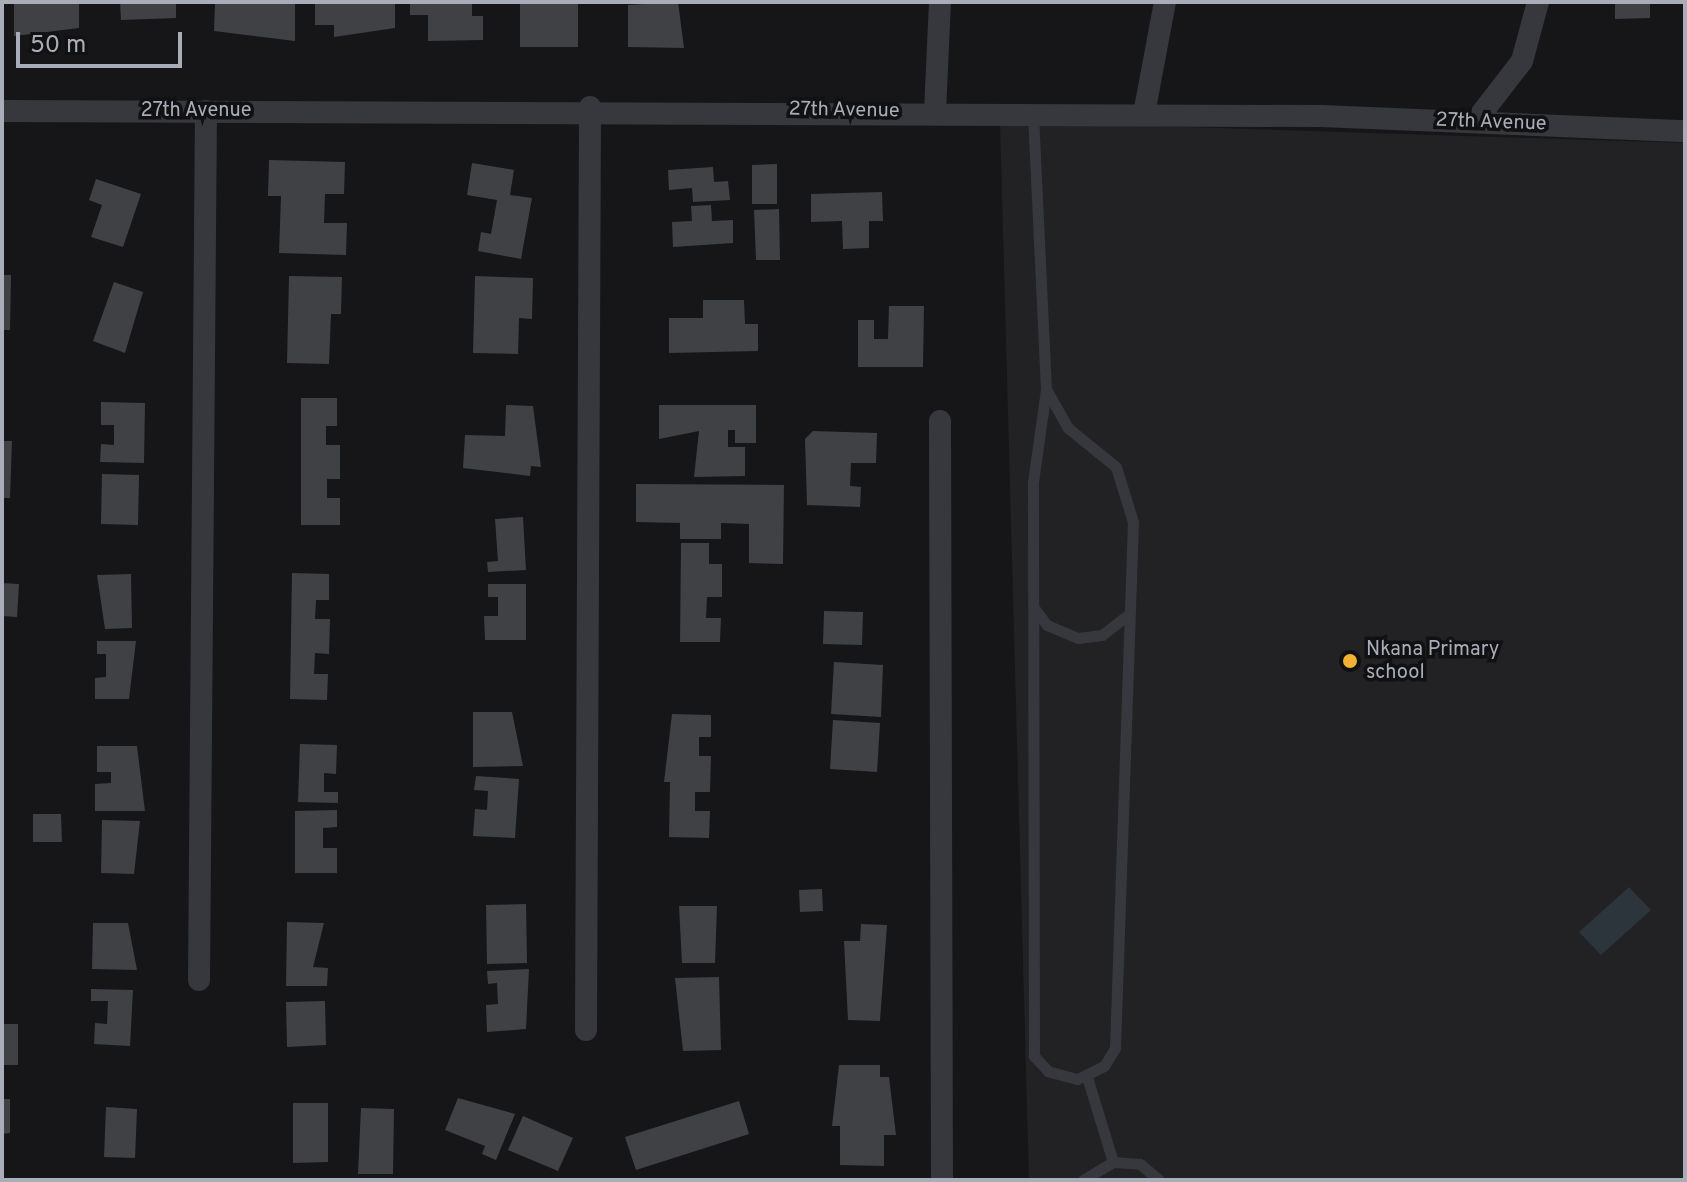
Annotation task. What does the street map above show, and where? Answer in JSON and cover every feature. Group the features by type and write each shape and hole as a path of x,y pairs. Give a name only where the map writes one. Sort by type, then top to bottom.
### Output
{"street":[{"path":"935,112 940,2"},
{"path":"1144,114 1165,2"},
{"path":"1475,122 1522,61 1538,2"},
{"path":"586,1030 590,107"},
{"name":"27th Avenue","path":"2,111 590,107 1144,114 1685,131"},
{"path":"199,980 206,111"},
{"path":"940,421 942,1180"}],"lane":[{"path":"1033,113 1046,389 1033,482 1034,1056 1057,1076 1087,1077 1115,1048 1129,613 1128,490 1116,467 1061,419 1046,389"},
{"path":"1033,607 1047,625 1078,638 1102,635 1129,613"},
{"path":"1087,1077 1113,1162"},
{"path":"1083,1180 1113,1162 1140,1164 1159,1180"}],"shaded area":[{"name":"Nkana Primary school","path":"1000,121 1685,143 1685,1180 1029,1180"},
{"path":"1629,887 1651,910 1601,955 1579,932"}],"building":[{"path":"14,2 79,2 79,28 14,36"},
{"path":"120,2 176,2 176,18 121,20"},
{"path":"215,2 295,2 295,41 214,31"},
{"path":"315,2 395,2 395,28 334,37 334,25 315,25"},
{"path":"410,2 472,2 472,16 483,16 483,40 428,41 428,15 410,15"},
{"path":"520,2 578,2 578,47 520,47"},
{"path":"678,2 684,48 628,47 628,5"},
{"path":"1615,2 1650,2 1650,18 1615,19"},
{"path":"269,160 345,162 344,194 325,194 324,223 347,223 346,255 279,253 281,196 268,196"},
{"path":"472,163 514,170 510,195 532,198 521,259 478,251 481,232 491,234 497,200 467,195"},
{"path":"777,164 777,204 752,204 752,165"},
{"path":"713,167 714,182 728,181 730,200 693,202 692,188 669,190 668,170"},
{"path":"96,179 141,194 123,247 91,237 102,205 89,200"},
{"path":"882,192 883,221 869,221 869,248 843,249 842,221 811,222 811,194"},
{"path":"711,205 712,221 733,220 733,243 673,247 672,222 692,221 691,206"},
{"path":"779,209 780,260 756,260 754,210"},
{"path":"2,275 11,275 10,330 2,330"},
{"path":"289,276 342,277 341,314 331,314 329,364 287,363"},
{"path":"475,276 533,278 532,319 519,318 518,354 473,353"},
{"path":"114,282 143,292 125,353 93,341"},
{"path":"703,300 744,300 745,324 758,324 758,351 669,353 669,318 703,318"},
{"path":"889,306 924,306 923,367 858,367 858,320 874,320 874,339 888,339"},
{"path":"301,398 337,398 337,426 326,426 326,445 340,445 340,479 327,479 327,498 340,498 340,525 301,525"},
{"path":"101,402 145,403 144,463 100,462 101,444 114,445 114,425 101,425"},
{"path":"506,405 533,406 541,467 531,466 530,476 463,468 465,435 505,436"},
{"path":"659,405 756,405 756,443 735,443 735,430 728,430 728,447 745,447 745,476 694,477 699,431 659,439"},
{"path":"813,431 877,433 876,463 851,463 850,486 861,487 860,507 807,505 805,439"},
{"path":"2,441 12,441 10,498 2,498"},
{"path":"102,474 139,475 138,525 101,524"},
{"path":"636,484 784,485 783,564 749,563 749,524 721,523 721,539 680,539 680,523 636,522"},
{"path":"523,517 526,570 488,572 487,562 498,561 495,519"},
{"path":"681,543 709,543 709,564 722,564 722,597 707,597 706,618 721,618 720,642 680,642"},
{"path":"292,573 329,574 329,600 316,600 315,619 330,619 329,654 315,653 314,674 328,674 327,700 290,699"},
{"path":"131,574 132,628 105,629 97,575"},
{"path":"2,583 19,584 17,617 2,616"},
{"path":"488,584 526,584 526,640 485,640 484,616 498,616 498,597 488,597"},
{"path":"824,611 863,612 862,645 823,644"},
{"path":"97,641 136,641 129,699 95,699 95,678 106,677 106,654 97,654"},
{"path":"834,662 883,665 881,717 831,714"},
{"path":"473,712 512,712 523,766 473,767"},
{"path":"672,714 711,715 711,737 699,737 699,756 711,756 710,792 695,792 695,811 710,811 709,838 669,837 670,782 664,782"},
{"path":"833,720 880,723 877,772 830,769"},
{"path":"300,744 337,745 336,774 324,773 324,792 338,792 338,803 298,802"},
{"path":"97,746 137,746 145,811 95,811 95,784 111,783 111,772 97,772"},
{"path":"476,776 519,779 515,838 473,836 475,809 487,810 488,791 474,790"},
{"path":"337,810 337,827 323,828 323,848 337,848 337,873 295,873 295,811"},
{"path":"33,814 61,814 62,842 33,842"},
{"path":"102,820 140,821 134,874 101,873"},
{"path":"822,889 823,911 800,912 799,890"},
{"path":"526,904 527,963 487,964 486,905"},
{"path":"679,906 717,906 715,963 682,963"},
{"path":"287,922 324,923 313,967 328,968 327,986 286,986"},
{"path":"93,923 128,923 137,970 92,969"},
{"path":"861,924 887,925 880,1021 848,1020 844,941 860,941"},
{"path":"529,969 526,1029 487,1032 486,1005 498,1004 497,983 488,984 487,971"},
{"path":"719,977 721,1050 683,1051 675,978"},
{"path":"91,989 133,990 130,1046 94,1044 95,1023 107,1024 108,1001 91,1001"},
{"path":"325,1001 326,1045 287,1047 286,1002"},
{"path":"2,1024 18,1024 18,1065 2,1065"},
{"path":"839,1065 880,1065 880,1077 889,1077 896,1135 884,1135 884,1166 840,1165 840,1126 832,1126"},
{"path":"458,1098 515,1114 496,1160 482,1154 485,1146 445,1130"},
{"path":"2,1099 10,1099 10,1133 2,1134"},
{"path":"739,1101 749,1134 636,1170 625,1137"},
{"path":"293,1103 328,1103 328,1162 293,1163"},
{"path":"106,1107 137,1109 135,1158 104,1157"},
{"path":"361,1108 394,1109 393,1174 358,1174"},
{"path":"523,1116 573,1138 558,1171 508,1150"}],"place":[{"name":"Nkana Primary school","path":"1350,661"}]}
